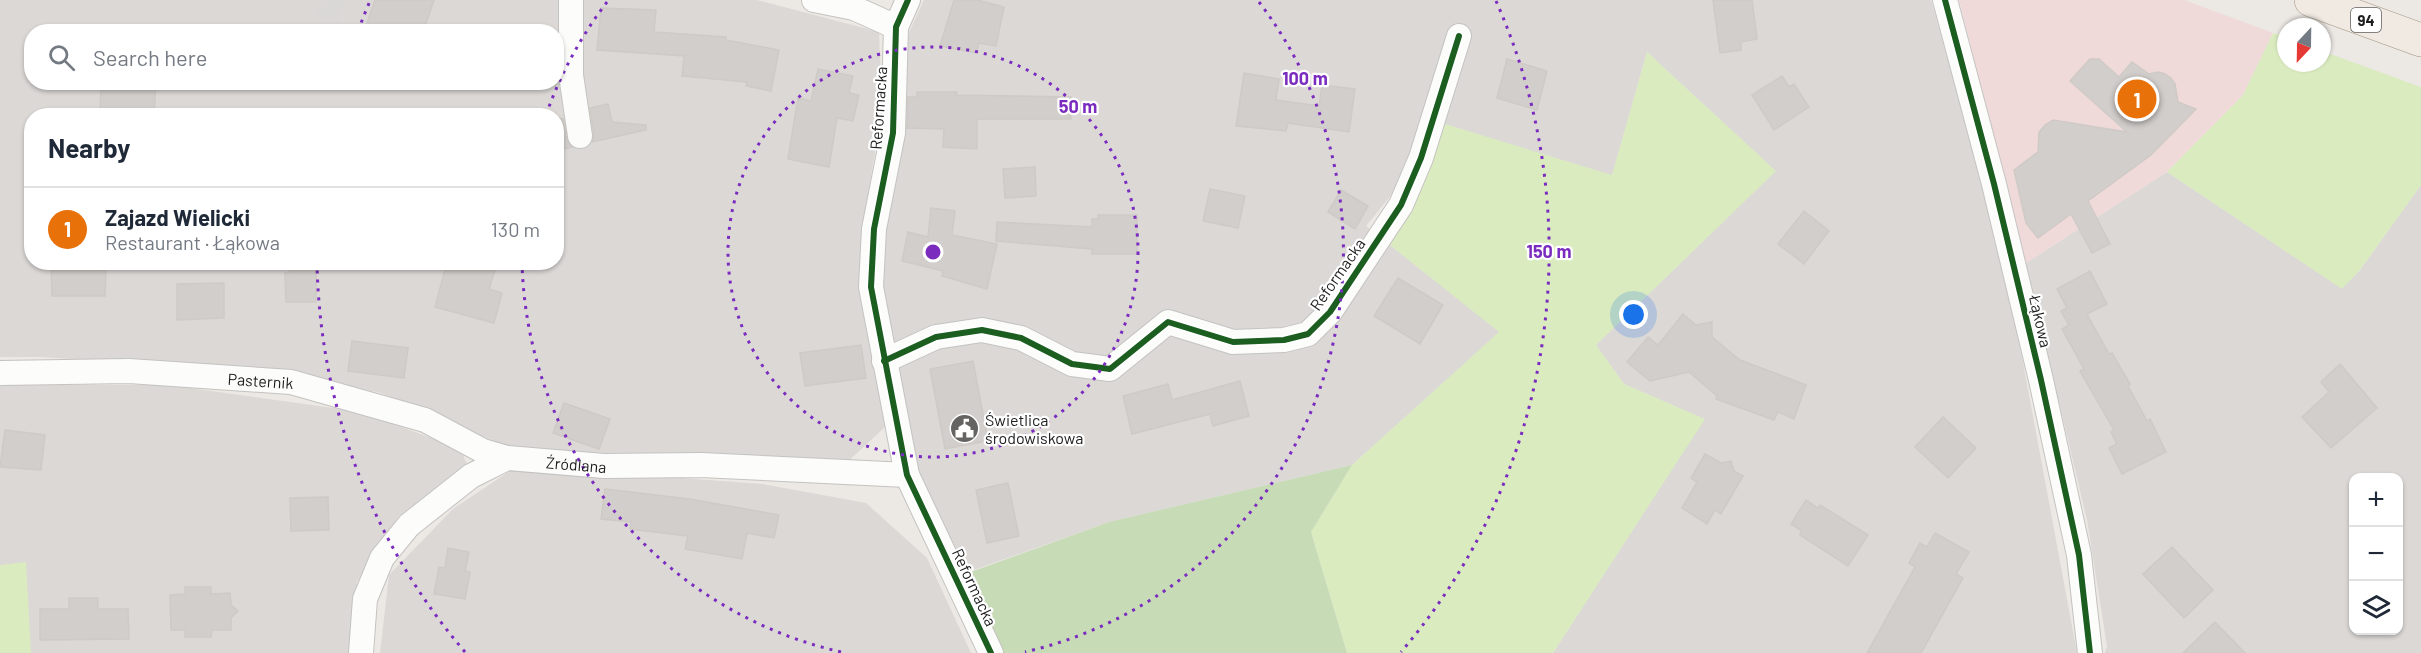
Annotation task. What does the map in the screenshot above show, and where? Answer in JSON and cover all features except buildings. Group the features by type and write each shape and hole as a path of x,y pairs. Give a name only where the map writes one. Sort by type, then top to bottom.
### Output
{"main road":[{"name":"94","path":"2311,0 2421,40"}],"street":[{"path":"571,0 571,75 580,136"},
{"path":"814,0 854,8 896,27"},
{"name":"Reformacka","path":"908,0 896,27 893,133 873,229 871,287 907,475 991,653"},
{"name":"Łąkowa","path":"1945,0 1994,184 2041,380 2079,555 2090,653"},
{"name":"Reformacka","path":"884,361 936,337 982,330 1021,338 1072,364 1110,369 1168,322 1233,342 1284,340 1308,334 1330,312 1401,205 1421,158 1459,36"},
{"name":"Pasternik","path":"0,373 129,372 291,382 424,420 483,450 507,458"},
{"path":"361,653 365,599 382,558 409,525 471,476 507,458"},
{"name":"Źródlana","path":"507,458 604,466 701,465 907,475"}],"shaded area":[{"path":"0,0 757,0 879,32 882,109 866,207 863,311 885,427 843,466 513,449 381,393 286,372 40,357 0,357"},
{"path":"323,0 345,0 337,23 317,16"},
{"path":"924,0 1931,0 2003,255 2077,653 1553,653 1704,419 1624,384 1596,345 1775,171 1647,52 1612,176 1422,118 1397,188 1366,226 1500,332 1352,465 1109,522 968,572 928,494 912,455 879,293 905,41"},
{"path":"1959,0 2184,0 2273,33 2243,95 2167,172 2026,263"},
{"path":"2167,172 2342,288 2360,270 2421,185 2421,653 2105,653 2107,646 2087,520 2026,263"},
{"path":"0,385 168,385 362,412 460,449 467,464 398,517 357,582 352,653 0,653"},
{"path":"513,469 587,471 762,484 866,503 927,558 971,653 380,653 389,575 453,509"}],"green space":[{"path":"2273,33 2277,34 2277,72 2331,72 2331,54 2421,87 2421,185 2360,270 2342,289 2167,172 2243,95"},
{"path":"1647,52 1776,171 1596,345 1624,384 1705,419 1553,653 1347,653 1311,532 1352,465 1499,332 1386,242 1422,185 1445,124 1612,175"},
{"path":"1352,465 1311,532 1347,653 1003,653 968,573 1109,522"},
{"path":"26,562 31,653 0,653 0,565"}],"cycle path":[{"path":"908,0 896,27 893,133 874,229 871,287 907,475 991,653"},
{"path":"1945,0 1994,184 2041,380 2079,555 2090,653"},
{"path":"884,361 936,337 982,330 1021,338 1072,364 1110,369 1168,322 1233,342 1284,340 1308,334 1330,312 1401,205 1421,158 1459,36"}],"place":[{"name":"Zajazd Wielicki","path":"2137,99"},
{"name":"Świetlica środowiskowa","path":"964,428"}]}
